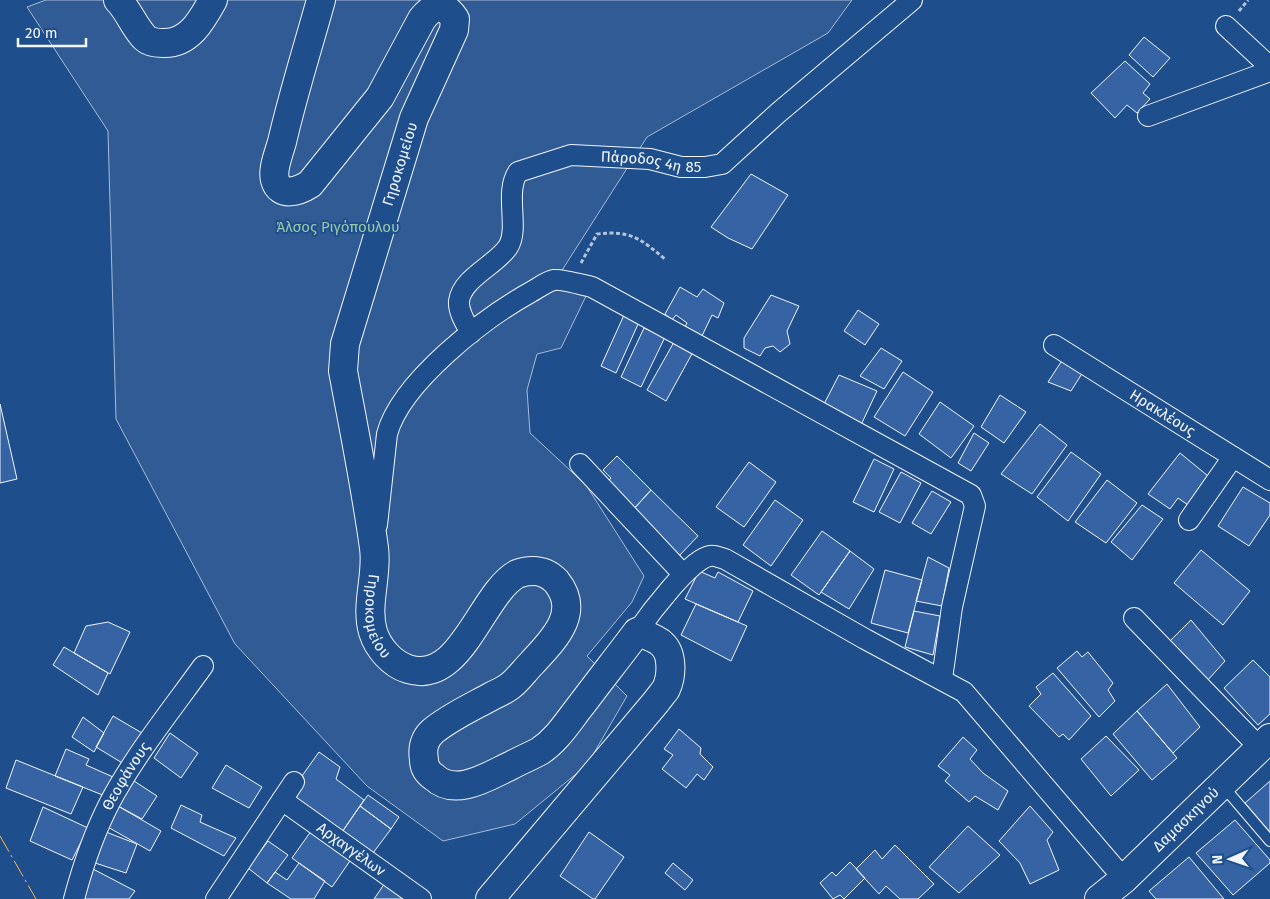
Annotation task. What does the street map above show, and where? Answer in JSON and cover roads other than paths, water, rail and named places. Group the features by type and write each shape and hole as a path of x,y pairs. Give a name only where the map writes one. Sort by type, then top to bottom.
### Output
{"street":[{"path":"118,0 146,39 158,43 170,43 185,38 196,27 213,0"},
{"name":"Γηροκομείου","path":"321,0 275,172 279,187 285,191 301,190 310,184 380,96 422,19 429,10 441,7 446,9 455,19 454,30 414,118 345,344 343,371 375,551 370,619 374,634 381,648 401,666 414,670 438,667 450,659 501,589 515,575 538,571 550,576 558,583 566,603 566,611 560,631 510,686 440,726 427,737 423,748 424,764 430,774 438,782 454,786 468,784 539,752 551,743 637,632"},
{"name":"Πάροδος 4η 85","path":"471,333 461,311 459,301 464,288 507,248 512,238 513,182 518,172 571,154 650,159 681,167 705,167 722,164 785,107 912,0"},
{"path":"1226,26 1270,67"},
{"path":"1148,116 1270,71"},
{"path":"375,551 387,434 390,424 424,374 471,333 508,305 553,280 592,286 971,495 975,506 952,607 942,679"},
{"name":"Ηρακλέους","path":"1054,345 1270,480"},
{"path":"1189,520 1233,457"},
{"path":"580,464 683,574"},
{"path":"490,899 665,690 670,677 670,664 666,650 661,643 637,632 652,610 683,574 705,557 712,556 725,560 968,695 1124,879"},
{"path":"1134,618 1265,743"},
{"name":"Θεοφάνους","path":"74,899 86,856 111,801 138,758 203,666"},
{"name":"Δαμασκηνού","path":"1099,899 1124,879 1265,743"},
{"path":"216,899 294,782"},
{"name":"Αρχαγγέλων","path":"282,800 421,899"}],"lane":[{"path":"1222,785 1270,841"}],"park label":[{"name":"Άλσος Ριγόπουλου","path":"338,227"}]}
